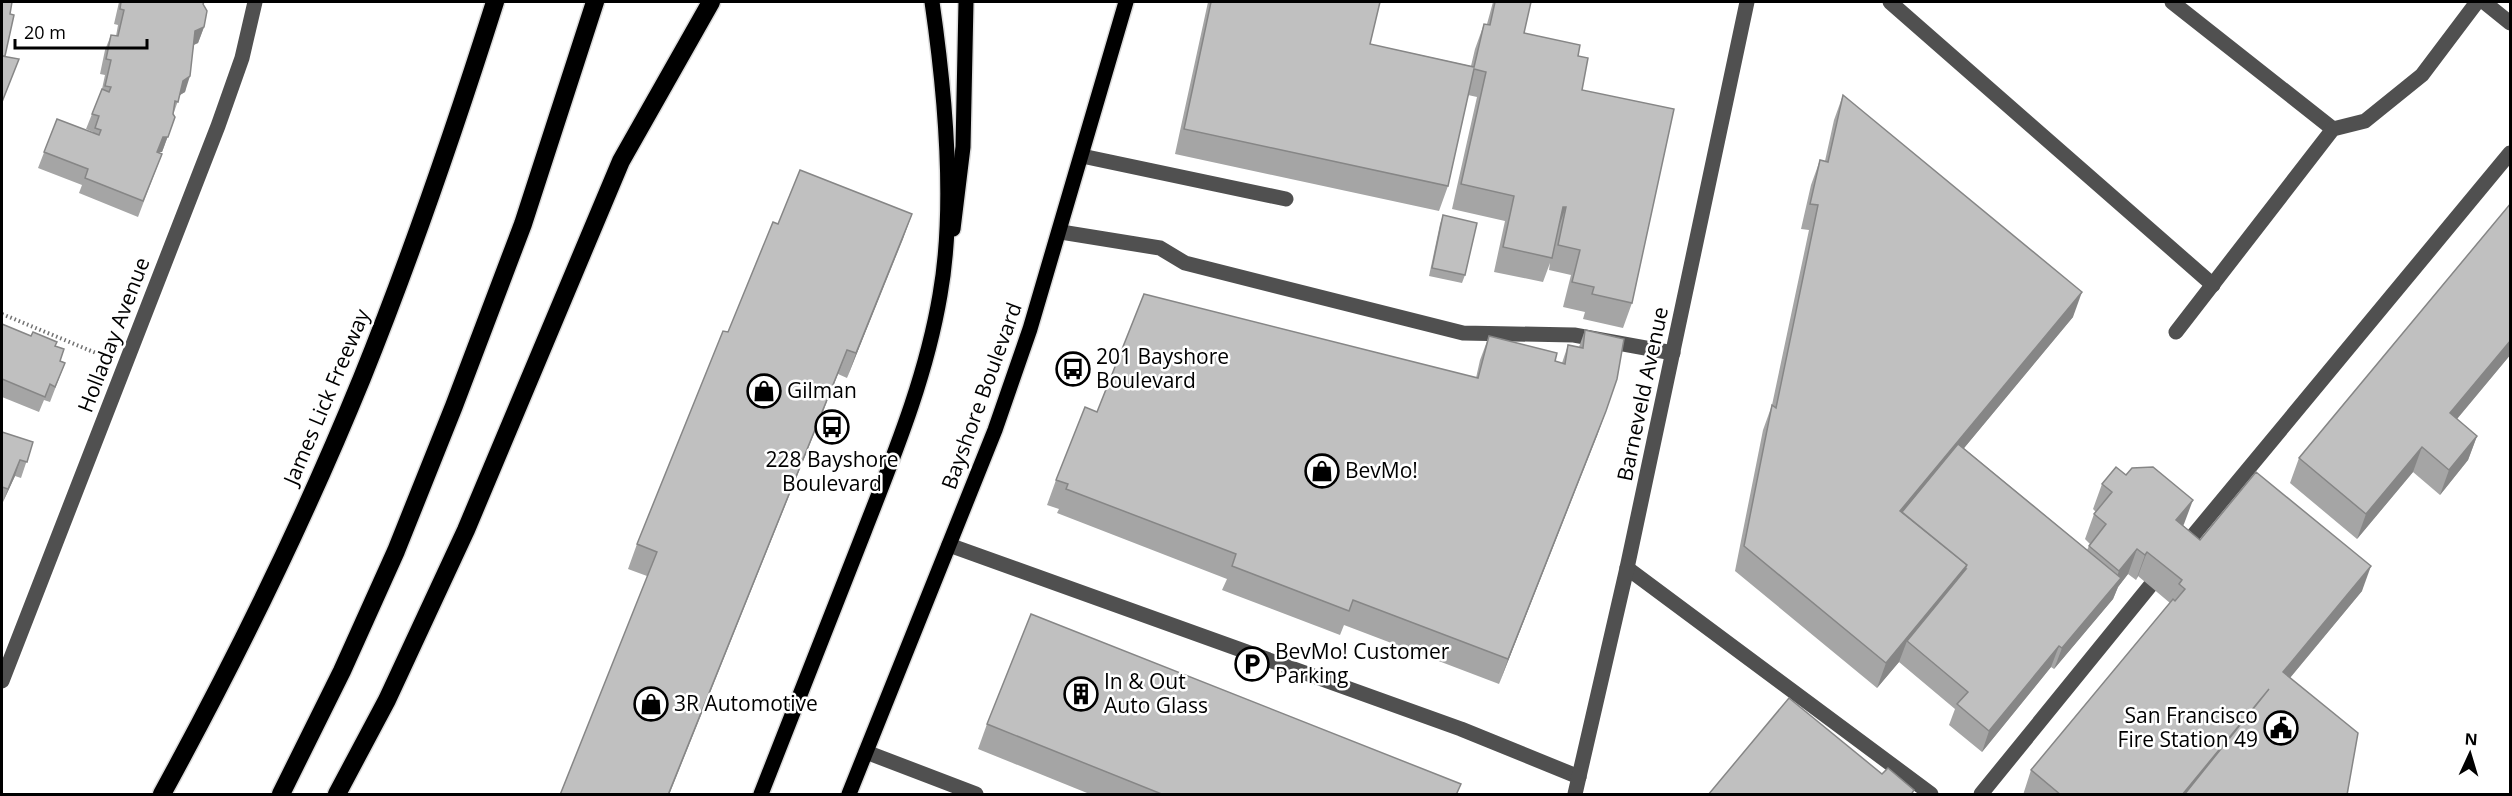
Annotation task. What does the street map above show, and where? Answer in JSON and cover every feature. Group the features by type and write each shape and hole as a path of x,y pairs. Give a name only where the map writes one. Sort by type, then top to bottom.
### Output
{"highway":[{"name":"James Lick Freeway","path":"162,795 243,640 361,379 397,288 495,2"},
{"path":"280,795 342,671 387,573 450,418 523,224 595,2"},
{"path":"337,795 387,700 466,530 621,160 711,2"}],"main road":[{"path":"932,2 946,154 946,222 940,293"},
{"path":"761,795 907,421 927,357 956,216 963,147 966,2"},
{"name":"Bayshore Boulevard","path":"849,795 999,418 1060,232 1126,2"}],"street":[{"name":"Holladay Avenue","path":"2,681 226,105 242,58 255,2"},
{"name":"Barneveld Avenue","path":"1575,795 1627,568 1747,2"},
{"path":"1890,2 2213,285"},
{"path":"2172,2 2332,129"},
{"path":"2176,332 2332,129 2365,121 2422,75 2477,2"},
{"path":"2484,2 2511,23"},
{"path":"2178,554 2511,153"},
{"path":"1082,156 1286,199"},
{"path":"1060,232 1161,248 1185,263 1463,333 1574,335 1673,353"},
{"path":"949,545 1461,729 1579,777"},
{"path":"1627,568 1931,795"},
{"path":"1981,795 2150,586"},
{"path":"866,753 976,795"}],"path":[{"path":"2,314 125,364"}],"building":[{"path":"2,2 12,2 10,14 14,15 5,56 2,56"},
{"path":"121,2 204,2 207,11 204,27 195,31 190,76 183,81 178,102 175,101 173,114 175,117 168,137 163,137 157,152 162,154 143,201 85,178 88,169 44,152 57,119 99,135 101,130 95,128 99,116 92,114 102,89 109,92 111,87 105,86 111,60 106,59 111,35 118,36 124,10 120,9"},
{"path":"1211,2 1380,2 1370,44 1474,67 1484,24 1490,25 1495,2 1531,2 1524,33 1580,45 1578,56 1588,58 1582,90 1674,109 1632,303 1592,294 1594,287 1572,282 1580,250 1558,245 1566,207 1563,207 1552,258 1503,247 1514,196 1461,184 1486,72 1474,69 1448,186 1184,129"},
{"path":"2,56 19,59 2,102"},
{"path":"1843,95 2082,292 1900,511 1967,565 1886,663 1744,546 1772,405 1776,408 1818,205 1810,204 1820,160 1828,162"},
{"path":"800,170 912,214 856,353 847,350 668,795 560,795 657,552 637,544 723,331 728,332 773,222 778,224"},
{"path":"2511,203 2511,340 2450,413 2477,436 2449,470 2422,447 2366,514 2299,458"},
{"path":"1443,215 1477,223 1465,275 1432,268"},
{"name":"BevMo!","path":"1144,294 1478,378 1489,336 1557,353 1555,361 1565,364 1568,345 1583,348 1585,330 1624,339 1617,379 1606,411 1508,659 1353,600 1349,611 1232,566 1236,554 1066,489 1068,484 1056,480 1085,407 1097,412"},
{"path":"2,324 31,336 33,332 57,342 55,346 64,349 60,361 65,363 55,387 50,384 45,397 2,379"},
{"path":"2,432 33,442 27,462 20,460 8,489 2,487"},
{"path":"1958,444 2121,578 2062,648 2059,646 1989,731 1957,704 1968,692 1907,641 1966,569 1967,565 1902,512"},
{"path":"2116,467 2126,475 2132,468 2153,467 2193,500 2176,520 2200,540 2256,472 2371,566 2283,672 2358,733 2347,795 2184,795 2269,689 2182,795 2061,795 2031,770 2173,599 2175,601 2185,589 2179,584 2182,580 2147,552 2145,555 2137,549 2119,571 2089,546 2106,524 2094,514 2112,492 2102,484"},
{"name":"In & Out Auto Glass","path":"1031,614 1461,784 1456,795 1164,795 987,724"},
{"path":"1789,698 1882,774 1888,768 1914,790 1911,795 1708,795"}],"place":[{"name":"201 Bayshore Boulevard","path":"1073,369"},
{"name":"Gilman","path":"764,391"},
{"name":"228 Bayshore Boulevard","path":"832,427"},
{"name":"BevMo!","path":"1322,471"},
{"name":"BevMo! Customer Parking","path":"1252,664"},
{"name":"In & Out Auto Glass","path":"1081,694"},
{"name":"3R Automotive","path":"651,704"},
{"name":"San Francisco Fire Station 49","path":"2281,728"}]}
